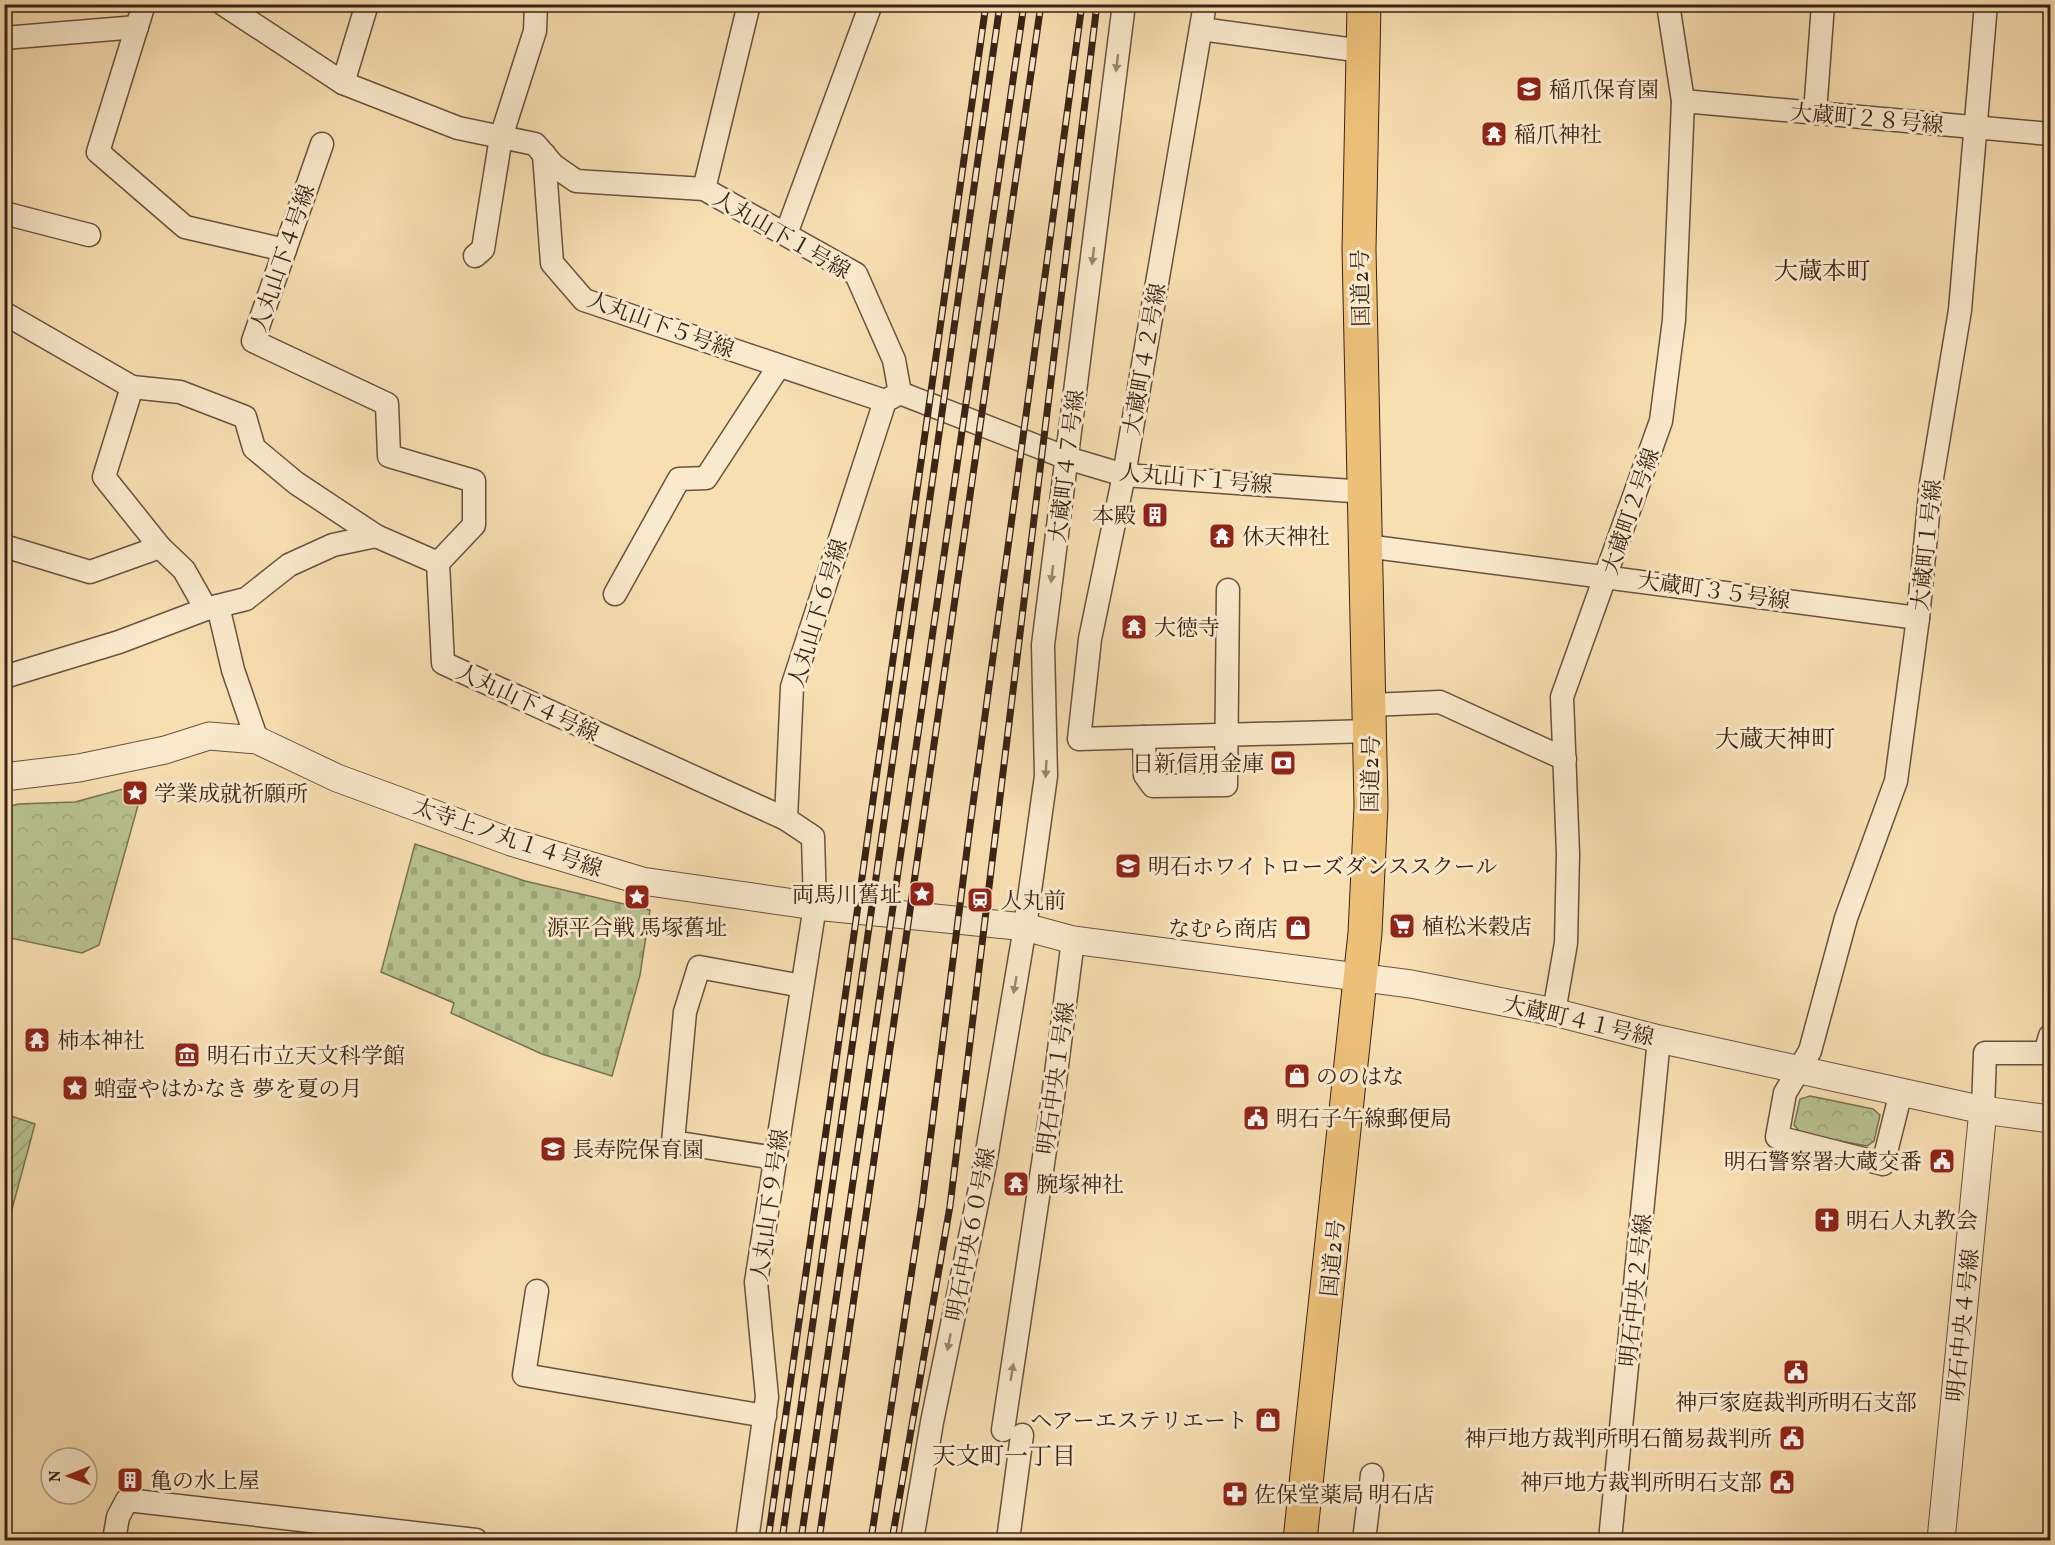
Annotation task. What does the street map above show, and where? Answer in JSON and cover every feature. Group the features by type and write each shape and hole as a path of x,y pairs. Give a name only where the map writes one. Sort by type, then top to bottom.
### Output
{"highway":[{"name":"国道2号","path":"1300,1540 1365,933 1371,718 1359,249 1364,4"}],"street":[{"path":"144,4 98,152 185,227 285,250"},
{"name":"人丸山下１号線","path":"223,4 255,13 343,83 458,129 535,144 554,165 576,181 704,189 856,274 894,360 892,397 1067,458 1124,475 1366,492"},
{"path":"343,83 367,4"},
{"path":"475,256 483,249 501,138 535,31 536,4"},
{"path":"704,189 749,4"},
{"path":"786,234 871,4"},
{"name":"大蔵町４７号線","path":"1025,927 1046,776 1043,645 1124,4"},
{"name":"大蔵町４２号線","path":"1144,737 1079,739 1090,639 1124,475 1205,4"},
{"name":"大蔵町２号線","path":"1554,1012 1566,943 1568,854 1562,697 1661,421 1674,320 1683,101 1668,4"},
{"path":"1815,113 1823,4"},
{"name":"大蔵町１号線","path":"1798,1069 1810,1051 1846,918 1896,781 1918,618 1931,484 1960,310 1986,4"},
{"path":"4,38 137,27"},
{"path":"1201,29 1362,51"},
{"name":"大蔵町２８号線","path":"1683,101 2050,134"},
{"name":"人丸山下４号線","path":"322,144 253,341 387,405 389,456 474,481 474,525 438,563 443,663 786,819"},
{"name":"人丸山下５号線","path":"544,154 552,263 584,300 779,366 892,397"},
{"path":"4,213 89,235"},
{"path":"4,313 132,387 180,392 245,417 254,448 296,483 376,536 438,563"},
{"path":"615,594 679,479 706,478 779,366"},
{"path":"132,387 104,477 160,547 184,570 212,608 257,740"},
{"name":"人丸山下６号線","path":"786,819 792,687 892,397"},
{"path":"4,677 119,642 212,608 246,599 289,565 333,545 376,536"},
{"path":"4,546 90,572 160,547"},
{"name":"大蔵町３５号線","path":"1366,546 1918,618"},
{"path":"1228,590 1226,735 1226,785 1153,786 1145,775 1144,737 1226,735 1371,718 1440,702 1565,759"},
{"name":"太寺上ノ丸１４号線","path":"4,777 79,768 165,750 209,736 257,740 338,778 511,842 642,881 815,906 1025,927 1073,940"},
{"path":"786,819 813,837 815,906"},
{"name":"人丸山下９号線","path":"747,1540 767,1397 756,1282 815,906"},
{"name":"明石中央６０号線","path":"912,1540 932,1422 985,1164 1025,927"},
{"name":"大蔵町４１号線","path":"1073,940 1411,984 1554,1012 1659,1039 1983,1110 2050,1119"},
{"name":"明石中央１号線","path":"1008,1540 1012,1432 1073,940"},
{"path":"775,1158 673,1142 684,1012 699,967 802,986"},
{"path":"1983,1110 1985,1053 2045,1053 2050,1036"},
{"name":"明石中央２号線","path":"1610,1540 1659,1039"},
{"path":"1798,1069 1785,1093 1777,1137 1883,1164 1901,1092"},
{"name":"明石中央４号線","path":"1941,1540 1983,1110"},
{"path":"537,1291 524,1375 765,1416"},
{"path":"1364,1540 1371,1475"},
{"path":"114,1540 118,1516 127,1500 476,1540"}],"green space":[{"path":"134,786 142,791 99,945 82,953 5,937 5,808 18,804 75,802"},
{"path":"415,844 525,881 650,910 640,975 612,1076 542,1054 451,1013 454,1003 381,972"},
{"path":"1810,1096 1873,1109 1880,1115 1874,1141 1867,1146 1802,1134 1794,1125 1800,1099"},
{"path":"4,1114 35,1124 5,1235"}],"railway":[{"path":"768,1540 986,4"},
{"path":"782,1540 1000,4"},
{"path":"801,1540 1024,4"},
{"path":"819,1540 1041,4"},
{"path":"871,1540 922,1204 970,826 1082,4"},
{"path":"892,1540 950,1206 1097,4"}],"place":[{"name":"稲爪保育園","path":"1529,89"},
{"name":"稲爪神社","path":"1494,134"},
{"name":"本殿","path":"1155,515"},
{"name":"休天神社","path":"1222,536"},
{"name":"大徳寺","path":"1134,627"},
{"name":"日新信用金庫","path":"1283,763"},
{"name":"学業成就祈願所","path":"135,793"},
{"name":"明石ホワイトローズダンススクール","path":"1128,866"},
{"name":"両馬川舊址","path":"922,894"},
{"name":"源平合戦 馬塚舊址","path":"637,897"},
{"name":"人丸前","path":"980,900"},
{"name":"植松米穀店","path":"1402,926"},
{"name":"なむら商店","path":"1298,928"},
{"name":"柿本神社","path":"37,1040"},
{"name":"明石市立天文科学館","path":"187,1055"},
{"name":"ののはな","path":"1297,1076"},
{"name":"蛸壺やはかなき 夢を夏の月","path":"75,1088"},
{"name":"明石子午線郵便局","path":"1256,1118"},
{"name":"長寿院保育園","path":"553,1149"},
{"name":"明石警察署大蔵交番","path":"1942,1161"},
{"name":"腕塚神社","path":"1016,1184"},
{"name":"明石人丸教会","path":"1827,1220"},
{"name":"神戸家庭裁判所明石支部","path":"1796,1372"},
{"name":"ヘアーエステリエート","path":"1268,1420"},
{"name":"神戸地方裁判所明石簡易裁判所","path":"1792,1438"},
{"name":"亀の水上屋","path":"130,1480"},
{"name":"神戸地方裁判所明石支部","path":"1782,1482"},
{"name":"佐保堂薬局 明石店","path":"1235,1494"}],"district":[{"name":"大蔵本町","path":"1822,271"},
{"name":"大蔵天神町","path":"1775,739"},
{"name":"天文町一丁目","path":"1004,1456"}]}
